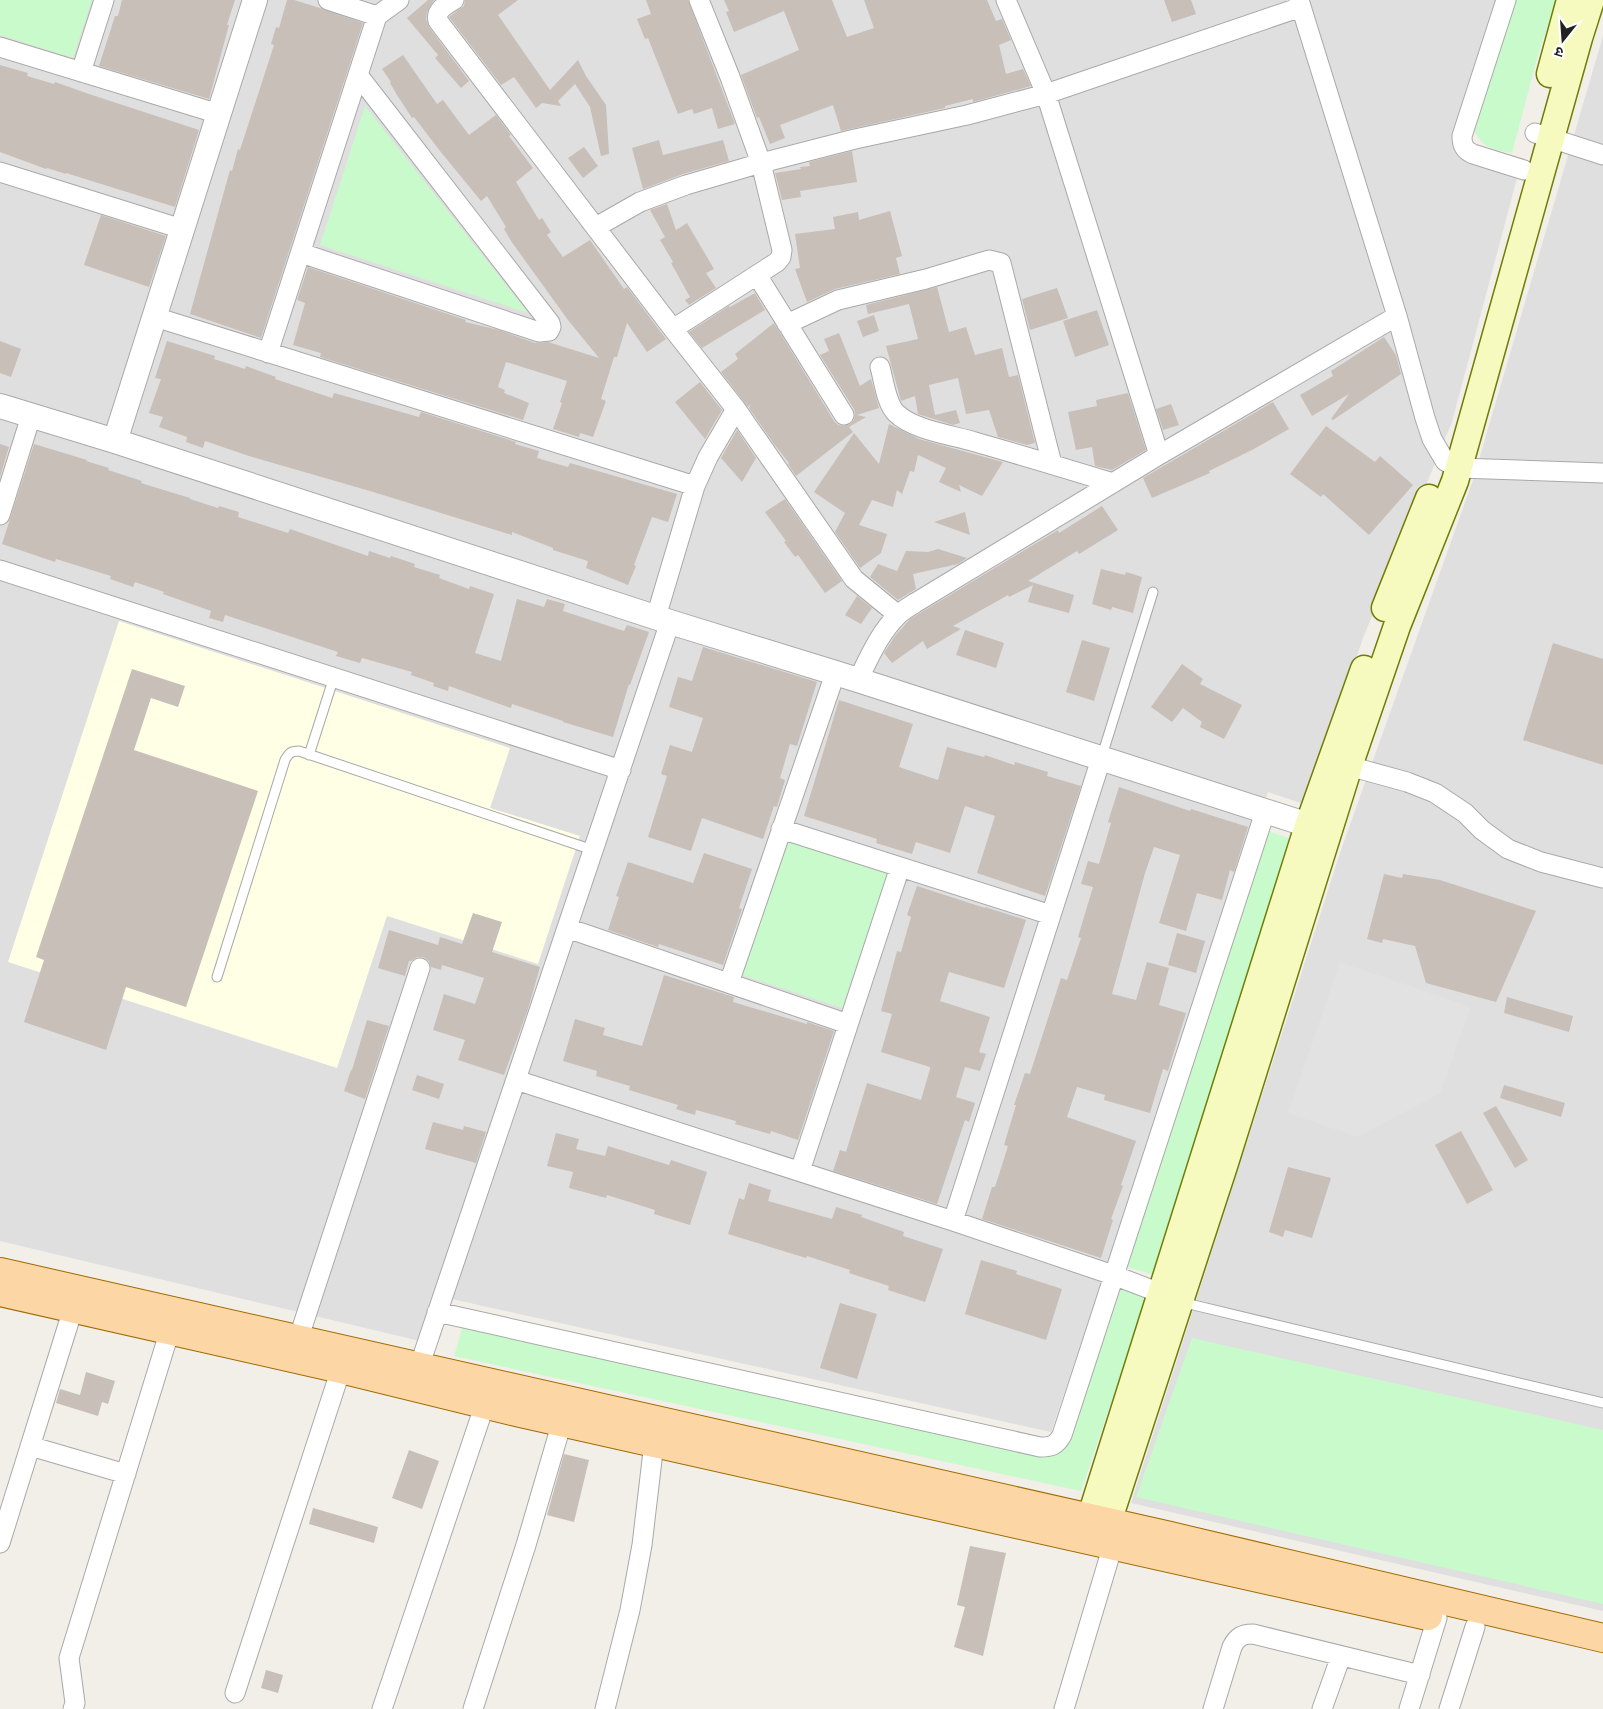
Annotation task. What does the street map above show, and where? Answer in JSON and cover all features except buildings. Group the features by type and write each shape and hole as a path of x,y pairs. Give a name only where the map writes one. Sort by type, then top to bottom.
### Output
{"main road":[{"path":"1318,829 1349,766 1397,626 1455,481 1449,449 1524,170 1543,136 1570,0"},
{"path":"1099,1533 1170,1297 1405,556 1452,464 1543,136 1591,0"},
{"path":"0,1272 295,1349 416,1376 485,1404 562,1422 654,1443 1603,1638"},
{"path":"0,1292 170,1330 295,1349 341,1370 416,1376 532,1393 1437,1618 1603,1656"}],"street":[{"path":"81,72 104,0"},
{"path":"115,442 255,0"},
{"path":"328,0 377,16"},
{"path":"268,353 377,16 399,0"},
{"path":"454,0 439,11 438,21 736,409 854,579 898,616"},
{"path":"673,329 777,262 781,257 782,250 761,163 730,77 699,0"},
{"path":"1006,0 1046,94 1160,455"},
{"path":"1506,0 1462,136 1462,144 1466,151 1473,154 1524,170"},
{"path":"596,227 640,202 686,184 855,139 967,115 1046,94 1300,3 1397,316 1432,439 1452,464 1603,473"},
{"path":"0,46 219,114"},
{"path":"301,253 539,332 548,331 551,327 550,323 358,75"},
{"path":"1543,136 1603,155"},
{"path":"0,172 182,229"},
{"path":"787,324 838,300 926,279 989,260 1001,263 1052,464"},
{"path":"757,275 844,416"},
{"path":"858,680 874,650 898,616 915,603 1160,455 1397,316"},
{"path":"155,317 695,486"},
{"path":"880,367 891,406 897,414 906,420 935,432 956,436 1113,483"},
{"path":"0,406 1318,829"},
{"path":"416,1376 621,770 663,620 695,486 708,457 736,409"},
{"path":"0,515 31,416"},
{"path":"0,570 621,770"},
{"path":"728,983 835,674"},
{"path":"953,1220 1101,759"},
{"path":"1349,766 1407,782 1435,793 1465,813 1482,830 1508,849 1541,862 1603,878"},
{"path":"437,1312 1040,1447 1051,1447 1058,1442 1062,1435 1266,812"},
{"path":"781,829 1051,915"},
{"path":"800,1171 900,867"},
{"path":"567,928 848,1024"},
{"path":"295,1349 420,968"},
{"path":"516,1080 953,1220 1113,1275 1170,1297"},
{"path":"0,1543 73,1309"},
{"path":"73,1709 75,1703 69,1658 170,1330"},
{"path":"235,1693 341,1370"},
{"path":"382,1709 485,1404"},
{"path":"473,1709 526,1545 562,1422"},
{"path":"605,1709 630,1610 642,1545 654,1443"},
{"path":"30,1446 126,1474"},
{"path":"1064,1709 1099,1533"},
{"path":"1409,1709 1437,1618"},
{"path":"1456,1707 1475,1627"},
{"path":"1213,1709 1232,1647 1236,1639 1243,1634 1253,1634 1420,1675"},
{"path":"1322,1709 1341,1656"}],"lane":[{"path":"1101,759 1153,592"},
{"path":"309,755 334,677"},
{"path":"217,977 285,760 288,754 293,751 299,751 593,850"},
{"path":"1170,1297 1603,1403"}],"shaded area":[{"path":"0,0 1501,0 1454,152 1519,171 1452,422 1363,638 1307,805 1268,792 1051,1432 434,1295 420,1341 0,1241"},
{"path":"1603,36 1603,1611 1131,1503 1341,850 1473,480"},
{"path":"119,621 510,748 490,808 580,836 538,964 387,916 337,1068 8,962"},
{"path":"1340,962 1471,1007 1440,1093 1358,1137 1288,1113"}],"green space":[{"path":"0,0 92,0 73,58 0,35"},
{"path":"1513,0 1556,0 1538,55 1512,153 1486,146 1471,124"},
{"path":"365,106 528,313 320,245"},
{"path":"1268,831 1292,839 1154,1275 1124,1266"},
{"path":"786,841 887,874 842,1008 742,975"},
{"path":"1119,1283 1149,1291 1081,1491 454,1356 467,1312 1065,1446"},
{"path":"1192,1338 1603,1430 1603,1604 1136,1497"}]}
